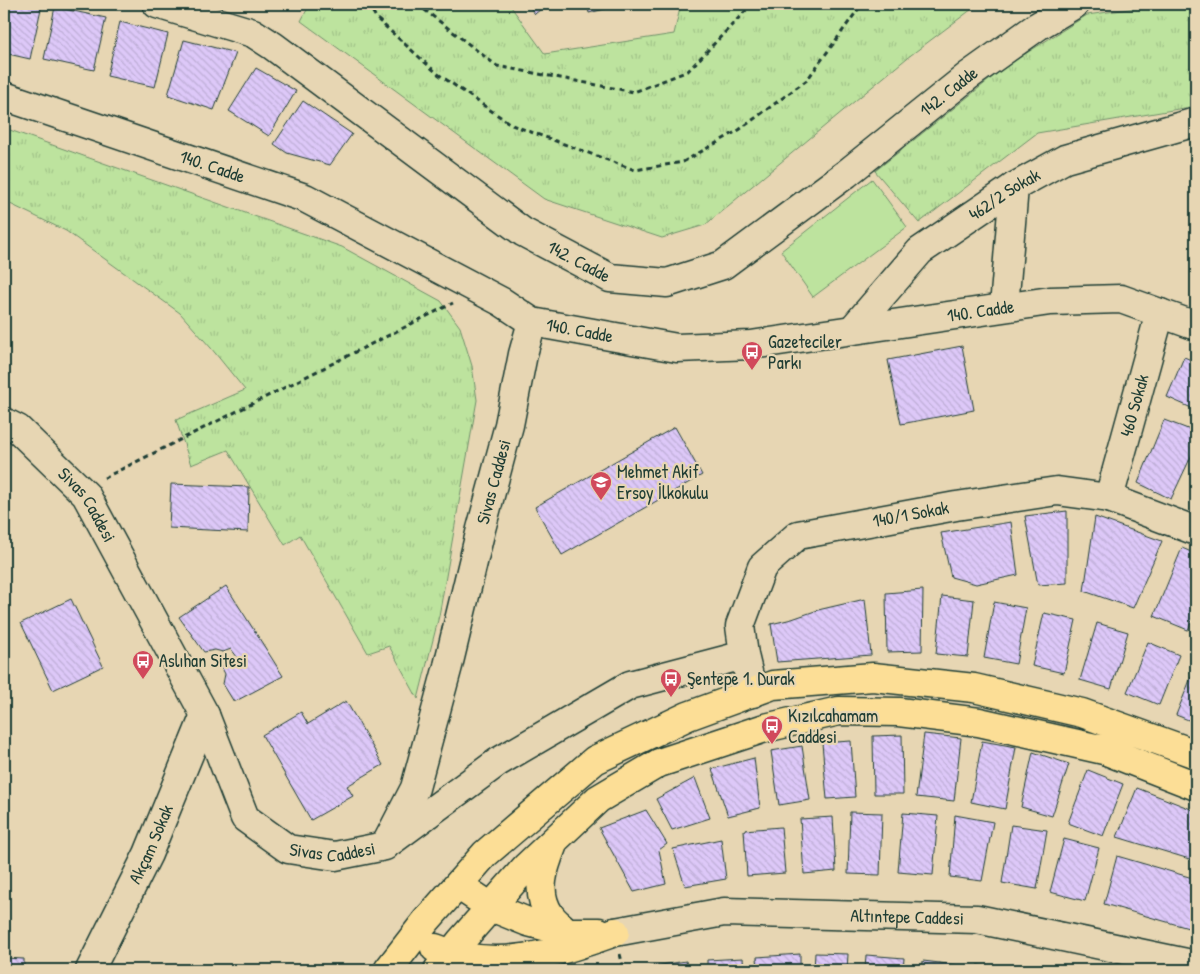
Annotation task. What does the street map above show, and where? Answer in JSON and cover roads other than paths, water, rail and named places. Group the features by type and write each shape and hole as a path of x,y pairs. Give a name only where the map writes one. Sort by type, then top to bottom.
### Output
{"main road":[{"path":"388,970 485,854 595,760 688,716 773,685 872,677 974,688 1082,713 1196,754"},
{"path":"443,963 526,867 598,799 659,763 765,728 839,711 899,712 979,722 1104,750 1196,786"},
{"path":"555,840 541,879 541,898 550,915 567,932"},
{"path":"458,885 492,907 528,922 567,932 615,932"},
{"path":"415,936 443,963 495,968 540,959 615,932"}],"street":[{"name":"142. Cadde","path":"157,4 253,33 523,232 610,278 666,283 723,265 846,174 968,76 1038,26 1075,4"},
{"name":"140. Cadde","path":"4,96 305,198 502,302 532,322 677,348 751,344 1050,301 1121,299 1196,326"},
{"name":"462/2 Sokak","path":"852,330 920,251 1014,187 1065,159 1196,122"},
{"path":"1004,307 1014,187"},
{"name":"460 Sokak","path":"1109,498 1160,313"},
{"name":"Sivas Caddesi","path":"4,422 18,428 86,496 205,715 245,818 288,849 335,856 385,846 415,788 509,425 523,354 532,322"},
{"name":"140/1 Sokak","path":"754,693 744,655 740,626 762,567 798,535 956,506 1057,490 1109,498 1196,531"},
{"path":"385,846 498,762 630,685 744,655"},
{"name":"Akçam Sokak","path":"90,970 148,854 205,715"},
{"name":"Altıntepe Caddesi","path":"615,932 724,912 977,919 1196,966"}],"place":[{"name":"Gazeteciler Parkı","path":"752,371"},
{"name":"Mehmet Akif Ersoy İlkokulu","path":"601,501"},
{"name":"Aslıhan Sitesi","path":"143,680"},
{"name":"Şentepe 1. Durak","path":"671,698"},
{"name":"Kızılcahamam Caddesi","path":"772,745"}]}
